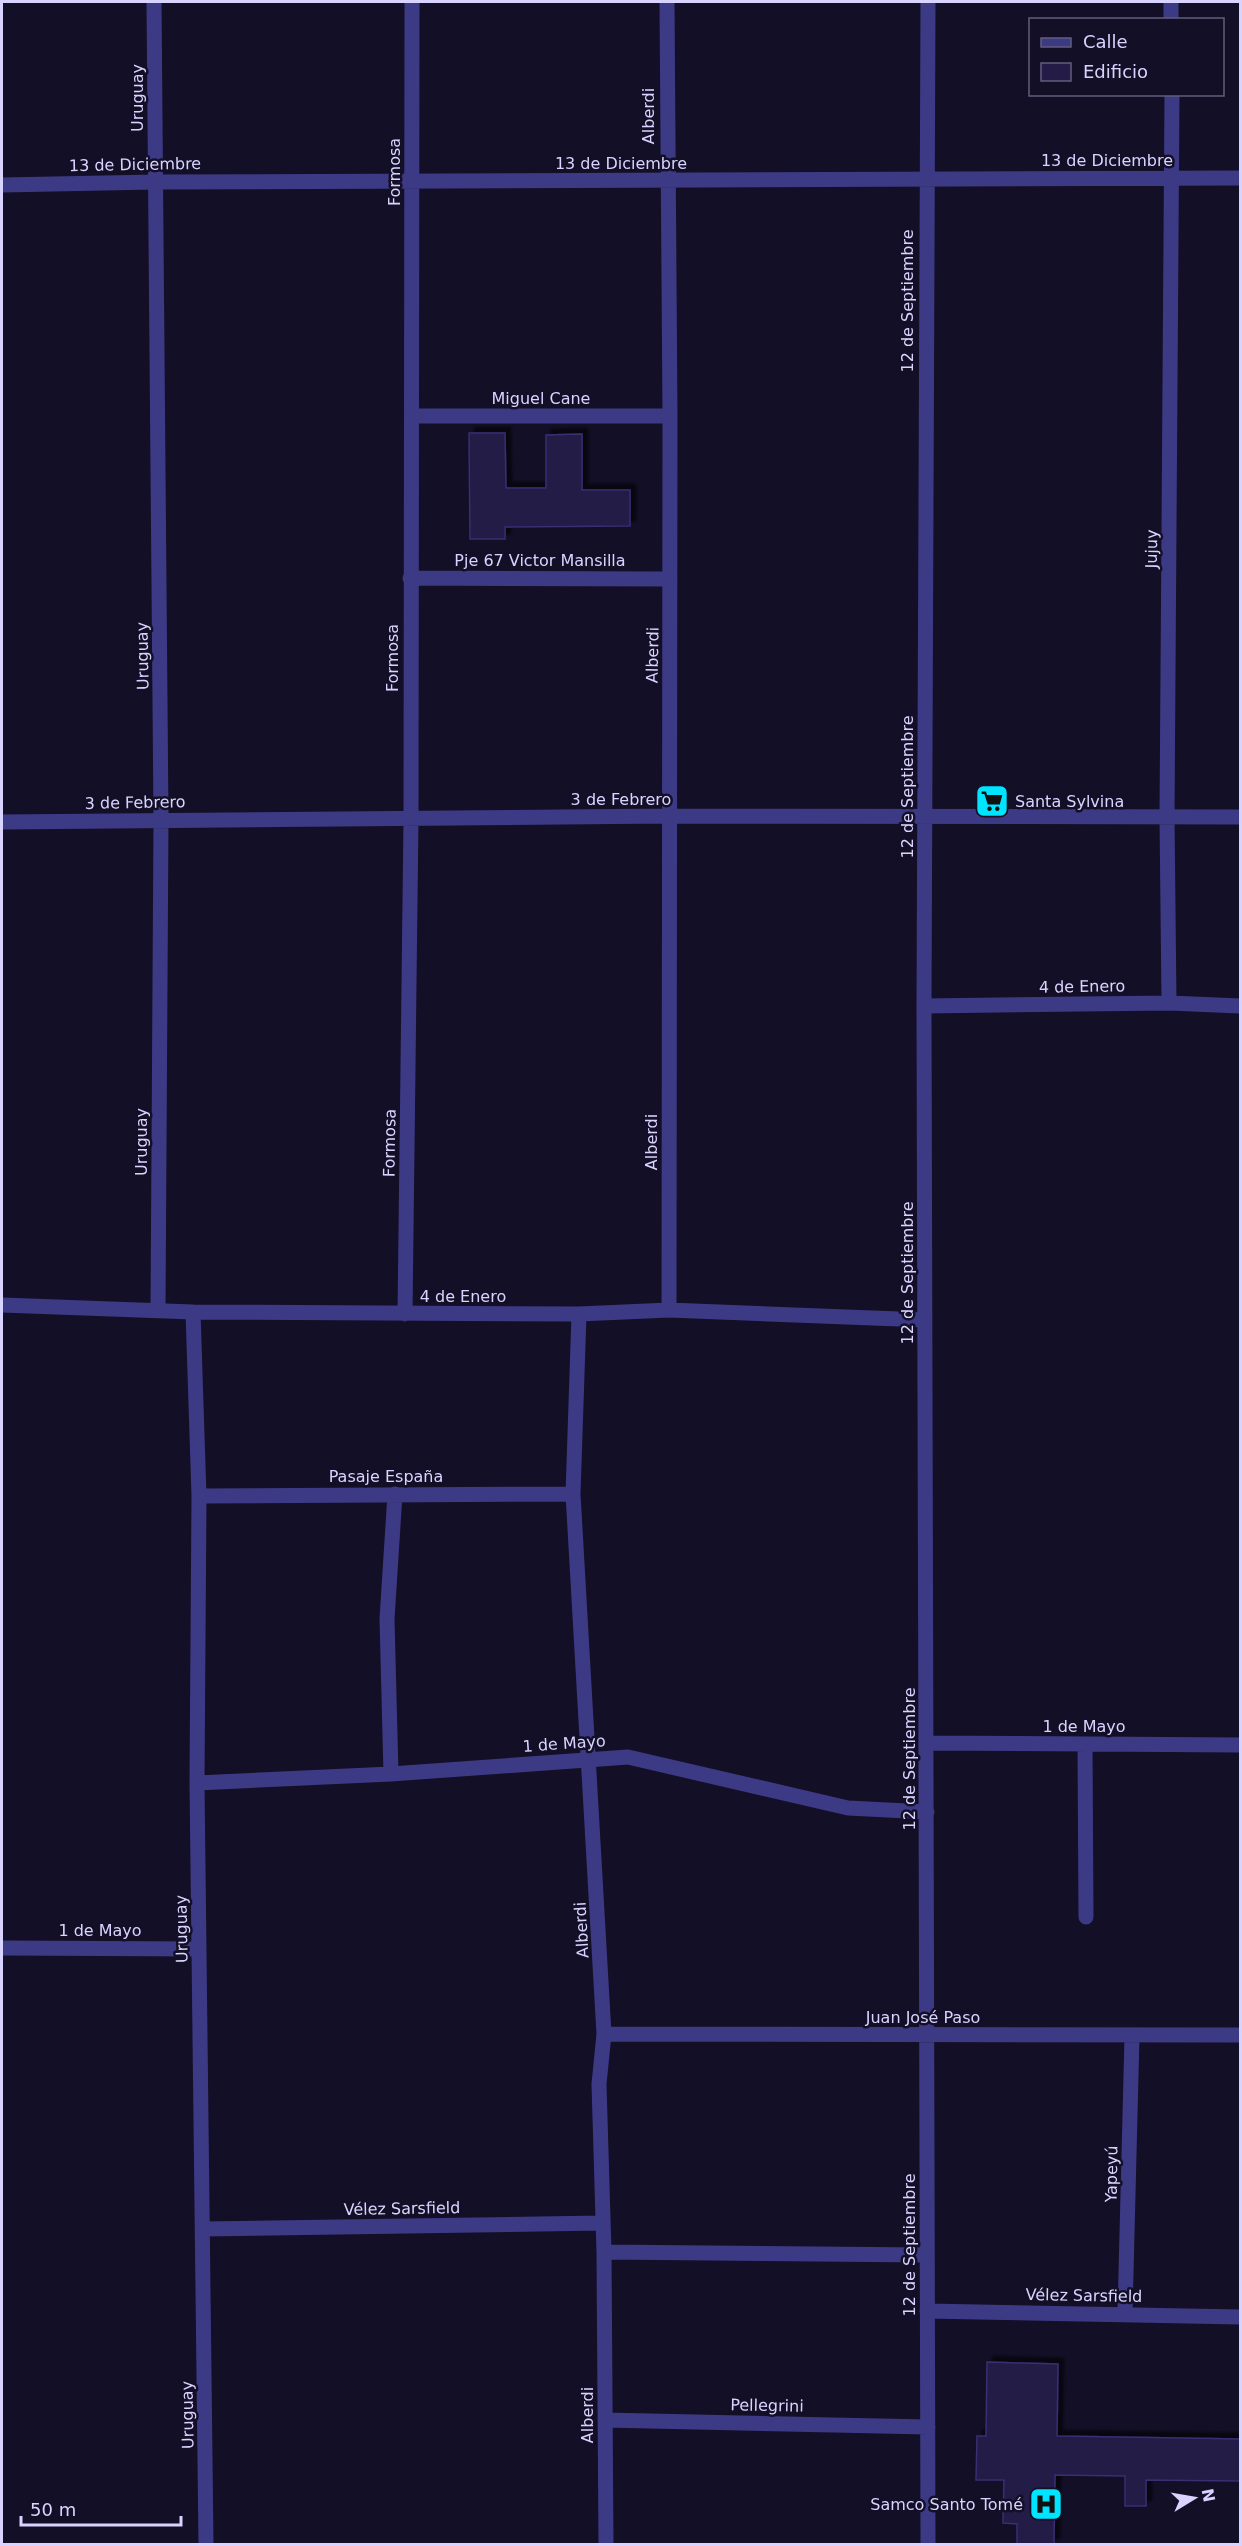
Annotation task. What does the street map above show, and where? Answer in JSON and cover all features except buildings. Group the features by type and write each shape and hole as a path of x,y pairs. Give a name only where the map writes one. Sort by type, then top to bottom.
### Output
{"street":[{"name":"Uruguay","path":"154,2 161,819 158,1310"},
{"name":"Formosa","path":"405,1314 411,819 412,2"},
{"name":"Alberdi","path":"667,2 666,181 670,416 669,1310"},
{"name":"12 de Septiembre","path":"928,2 924,1006 928,1743 926,2255 928,2544"},
{"path":"1171,2 1171,18"},
{"name":"Jujuy","path":"1169,1003 1167,816 1172,96"},
{"name":"13 de Diciembre","path":"2,185 155,182 1240,178"},
{"name":"Miguel Cane","path":"412,416 670,416"},
{"name":"Pje 67 Victor Mansilla","path":"410,578 670,579"},
{"name":"3 de Febrero","path":"2,822 668,816 1240,817"},
{"name":"4 de Enero","path":"924,1006 1169,1003 1240,1006"},
{"name":"4 de Enero","path":"2,1305 193,1312 405,1314 579,1314 669,1310 925,1320"},
{"name":"Uruguay","path":"193,1312 199,1496 197,1783 206,2544"},
{"name":"Alberdi","path":"579,1314 573,1494 604,2034 599,2084 604,2252 606,2544"},
{"path":"390,1774 387,1619 395,1494"},
{"name":"Pasaje España","path":"199,1496 573,1494"},
{"name":"1 de Mayo","path":"928,1743 1240,1745"},
{"path":"1085,1744 1086,1917"},
{"name":"1 de Mayo","path":"197,1783 390,1774 628,1757 646,1759 848,1808 927,1812"},
{"name":"1 de Mayo","path":"2,1948 199,1949"},
{"name":"Juan José Paso","path":"604,2034 1240,2035"},
{"name":"Yapeyú","path":"1125,2313 1132,2036"},
{"name":"Vélez Sarsfield","path":"203,2229 602,2223"},
{"path":"604,2252 926,2255"},
{"name":"Vélez Sarsfield","path":"927,2311 1240,2317"},
{"name":"Pellegrini","path":"605,2420 928,2427"}],"place":[{"name":"Santa Sylvina","path":"992,801"},
{"name":"Samco Santo Tomé","path":"1046,2504"}]}
